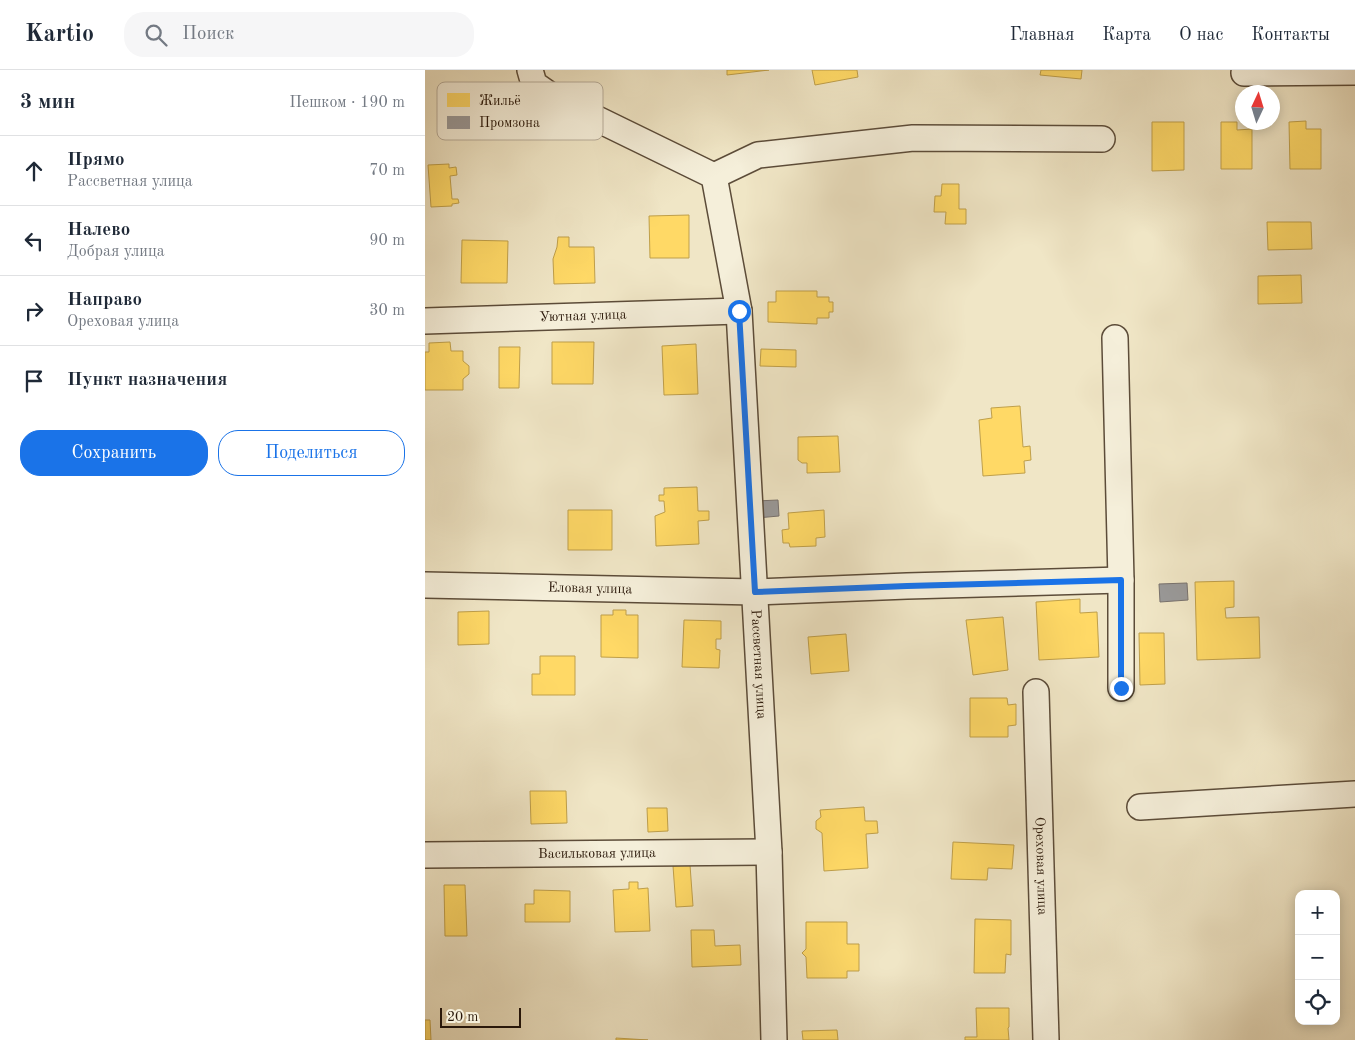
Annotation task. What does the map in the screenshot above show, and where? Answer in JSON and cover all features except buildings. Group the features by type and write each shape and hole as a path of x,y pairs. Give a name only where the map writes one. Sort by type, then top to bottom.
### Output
{"street":[{"path":"1244,74 1355,72"},
{"path":"603,122 715,176 758,155 913,138 1103,139"},
{"name":"Рассветная улица","path":"715,176 739,311 769,852 774,1040"},
{"name":"Уютная улица","path":"425,321 739,311"},
{"path":"1115,338 1121,580 1121,688"},
{"name":"Еловая улица","path":"425,585 755,592 1121,580"},
{"name":"Ореховая улица","path":"1036,692 1046,1040"},
{"path":"1141,807 1355,794"},
{"name":"Васильковая улица","path":"425,855 769,852"}],"route":[{"path":"739,311 755,592 1121,580 1121,688"}]}
